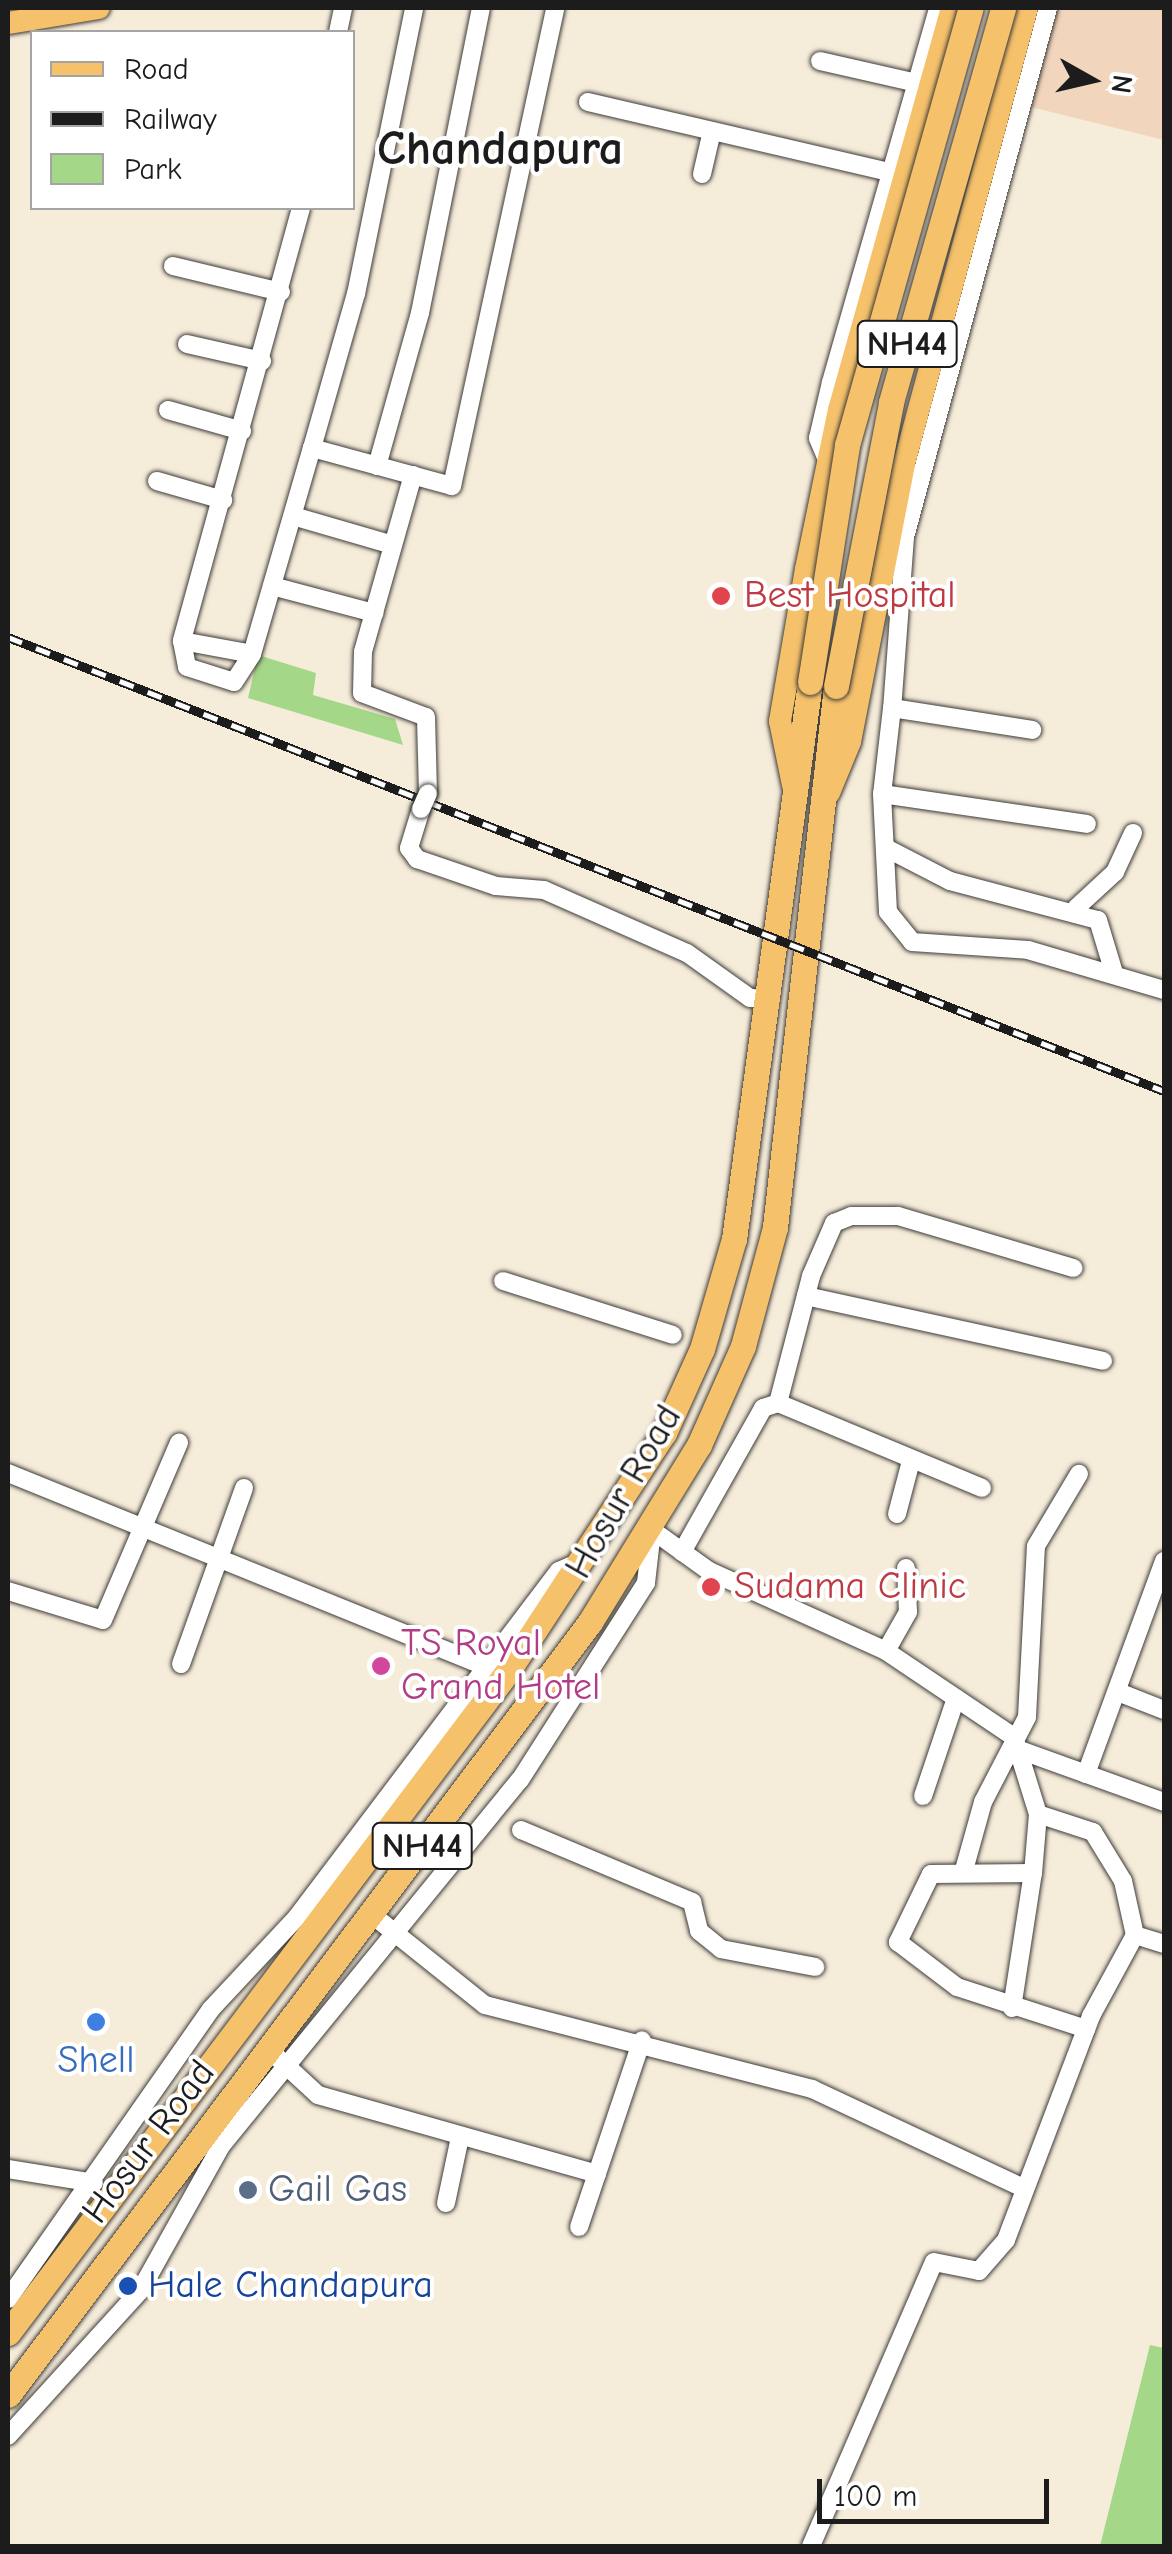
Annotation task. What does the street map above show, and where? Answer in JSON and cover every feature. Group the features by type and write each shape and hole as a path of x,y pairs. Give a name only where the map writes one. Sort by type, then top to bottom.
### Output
{"highway":[{"name":"NH44","path":"826,802 823,684 848,446 971,8"},
{"name":"NH44","path":"793,788 823,684 891,402 1003,8"},
{"name":"Hosur Road","path":"8,2333 588,1558 664,1433 702,1349 734,1239 771,1000 793,788"},
{"name":"Hosur Road","path":"8,2395 652,1530 732,1374 768,1259 826,802"}],"main road":[{"path":"8,23 99,8"},
{"path":"793,788 780,721 828,462 922,85 944,38 952,8"},
{"path":"826,802 850,742 881,563 1011,57 1028,8"},
{"path":"944,38 1011,57"}],"street":[{"path":"301,210 262,362 182,642 188,667 234,682 252,654 356,294 414,8"},
{"path":"377,466 420,313 480,8"},
{"path":"312,448 452,486 555,8"},
{"path":"828,462 818,438 888,172 922,85 938,8"},
{"path":"1048,8 905,537 882,794 888,912 912,942 1028,950 1164,990"},
{"path":"820,61 922,85"},
{"path":"588,102 888,172"},
{"path":"702,174 712,131"},
{"path":"173,266 281,292"},
{"path":"187,344 262,362"},
{"path":"168,410 242,431"},
{"path":"413,475 374,613 362,693 426,717 424,802 410,833 417,859 496,886 544,890 687,952 750,998 771,1000"},
{"path":"157,482 223,500"},
{"path":"293,516 393,545"},
{"path":"881,563 905,537"},
{"path":"272,586 374,613"},
{"path":"182,642 252,654"},
{"path":"892,708 1032,730"},
{"path":"882,794 1086,824"},
{"path":"1076,908 1115,872 1134,833"},
{"path":"886,848 950,881 1076,908 1106,930 1114,974"},
{"path":"778,1403 806,1296 834,1223 850,1216 898,1216 1073,1268"},
{"path":"503,1280 673,1335"},
{"path":"806,1296 1104,1361"},
{"path":"682,1552 763,1408 778,1403 982,1488"},
{"path":"8,1592 96,1624 149,1528 179,1443"},
{"path":"897,1514 911,1461"},
{"path":"8,1473 218,1554 487,1667"},
{"path":"964,1870 1015,1743 1033,1678 1036,1546 1079,1474"},
{"path":"181,1664 244,1488"},
{"path":"8,2436 140,2291 199,2177 397,1938 576,1698 646,1583 652,1530 682,1552 886,1652 1015,1743 1164,1802"},
{"path":"8,2300 94,2183 211,2009 297,1916 559,1571 588,1558"},
{"path":"1086,1774 1118,1692 1156,1620 1164,1561"},
{"path":"886,1652 908,1612 906,1568"},
{"path":"1118,1692 1164,1710"},
{"path":"922,1796 956,1698"},
{"path":"1012,2008 1038,1814 1015,1743"},
{"path":"811,2546 934,2262 980,2270 1006,2240 1086,2029 1135,1935 1123,1881 1093,1832 1038,1814"},
{"path":"520,1830 692,1902 699,1932 721,1948 814,1967"},
{"path":"1033,1873 964,1870 922,1882 898,1942 950,1983 1012,2008 1086,2029"},
{"path":"370,1913 486,2005 642,2040 812,2089 1025,2189"},
{"path":"1135,1935 1164,1944"},
{"path":"579,2227 642,2040"},
{"path":"267,2048 318,2095 597,2174"},
{"path":"446,2202 460,2136"},
{"path":"8,2169 94,2183"}],"shaded area":[{"path":"1054,8 1164,8 1164,140 1023,105"}],"green space":[{"path":"258,655 316,673 313,695 395,719 403,745 248,698"},
{"path":"1150,2345 1164,2348 1164,2546 1100,2546"}],"railway":[{"path":"8,637 1164,1091"}],"place":[{"name":"Best Hospital","path":"721,596"},
{"name":"Sudama Clinic","path":"711,1587"},
{"name":"TS Royal Grand Hotel","path":"381,1666"},
{"name":"Shell","path":"96,2022"},
{"name":"Gail Gas","path":"248,2190"},
{"name":"Hale Chandapura","path":"128,2286"}],"district":[{"name":"Chandapura","path":"500,149"}]}
